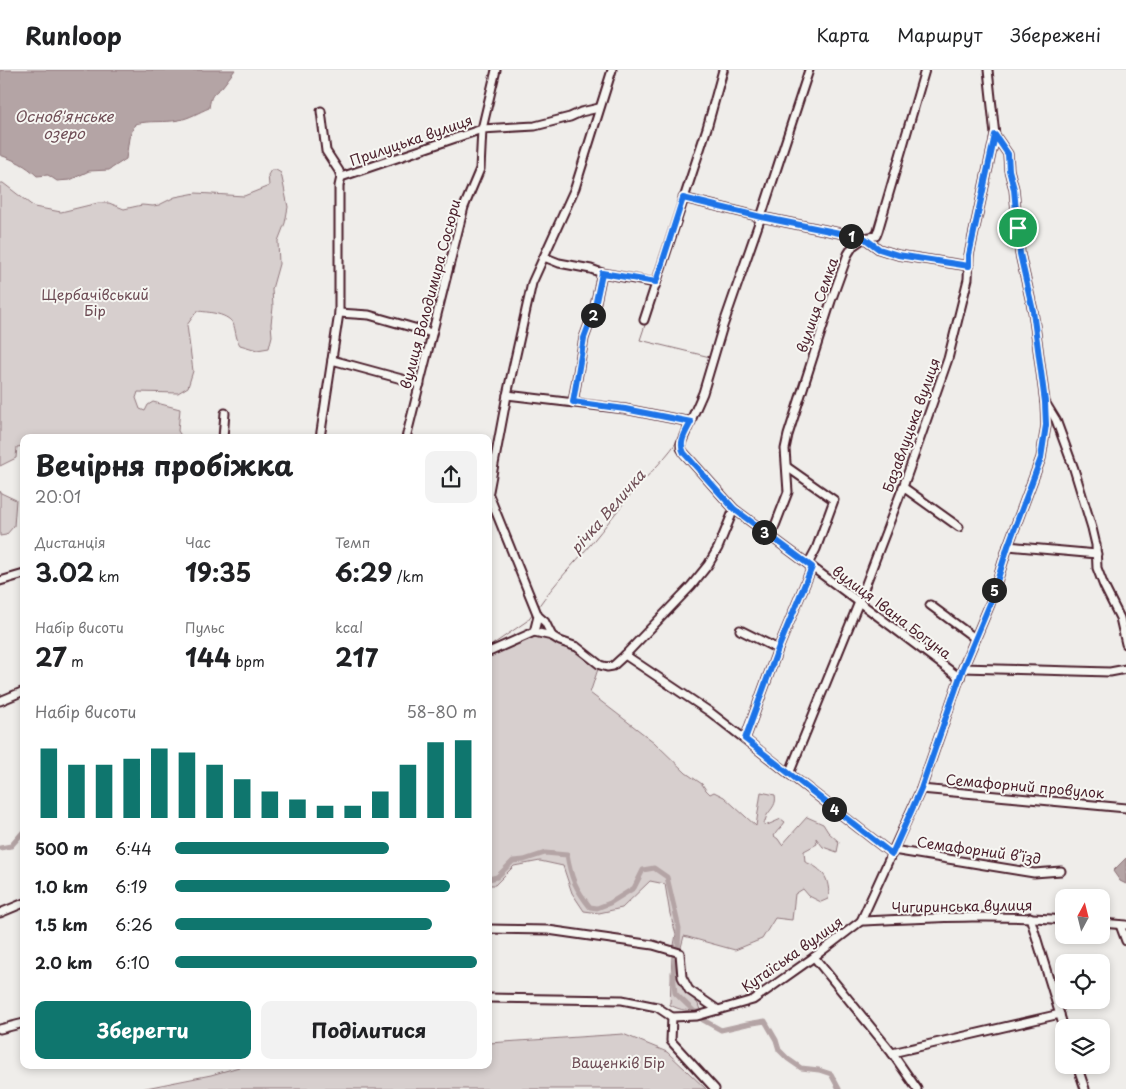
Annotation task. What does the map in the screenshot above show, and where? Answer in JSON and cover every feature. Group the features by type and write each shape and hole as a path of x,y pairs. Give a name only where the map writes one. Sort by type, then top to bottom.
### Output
{"street":[{"name":"вулиця Володимира Сосюри","path":"407,434 464,206 480,169 482,129 496,70"},
{"path":"492,477 507,395 532,283 575,188 612,70"},
{"path":"644,320 723,70"},
{"path":"507,395 625,409 691,422 704,393 723,326 809,70"},
{"name":"вулиця Семка","path":"771,536 788,492 785,449 788,435 830,301 848,254 853,246 864,238 876,236 924,70"},
{"name":"Базавлуцька вулиця","path":"789,774 859,602 903,487 948,359 968,279 969,255 995,135 988,70"},
{"name":"Прилуцька вулиця","path":"321,434 339,313 339,186 341,177 482,129 536,126 570,118 581,112 599,108"},
{"path":"321,112 326,151 341,177"},
{"name":"Кутаїська вулиця","path":"492,998 622,1000 657,1007 672,1017 697,1016 752,1000 814,957 861,921 921,789 963,668 990,604 1008,546 1041,458 1046,425 1045,402 1033,311 1020,254 1014,189 1009,170 1008,154 995,135"},
{"path":"683,198 761,217 864,238 879,249 898,255 969,266"},
{"path":"544,257 559,263 602,273 656,282"},
{"path":"573,402 584,338 594,311 602,273"},
{"path":"339,313 369,315 432,333"},
{"path":"332,360 420,384"},
{"path":"1045,402 1056,420 1074,469 1092,528 1097,554 1097,568 1120,618 1126,644"},
{"path":"223,434 225,413"},
{"name":"вулиця Івана Богуна","path":"691,422 681,443 681,448 734,509 960,678"},
{"path":"745,739 834,500 787,467"},
{"path":"903,487 959,527"},
{"path":"492,501 538,616 545,622 552,636"},
{"path":"492,651 534,632 552,636 577,647 600,665 613,666 625,656 691,586 708,565 718,548 734,509"},
{"path":"1008,546 1097,554"},
{"path":"0,581 20,577"},
{"path":"930,605 976,638"},
{"path":"534,632 538,616"},
{"path":"740,630 778,649"},
{"path":"625,656 710,712 892,852"},
{"name":"вулиця Івана Богуна","path":"963,668 1110,672 1126,669"},
{"path":"0,701 20,694"},
{"name":"Семафорний провулок","path":"921,789 1126,808"},
{"name":"Семафорний в’їзд","path":"892,852 1034,873 1061,871"},
{"path":"0,913 20,905"},
{"name":"Чигиринська вулиця","path":"861,921 952,917 1030,917 1055,919"},
{"path":"1030,917 1061,1019"},
{"path":"1110,924 1123,925 1126,941"},
{"path":"492,929 548,930 653,945 680,953 682,977 688,990 718,1010"},
{"path":"814,957 892,1053 917,1089"},
{"path":"892,1053 1060,1014"},
{"path":"672,1017 671,1041 715,1089"},
{"path":"0,1029 20,1024"},
{"path":"1080,1074 1085,1089"}],"green space":[{"name":"Щербачівський Бір","path":"271,170 281,173 288,207 285,223 278,241 279,264 272,289 272,336 269,348 257,350 240,345 234,326 228,318 218,314 197,311 187,325 193,371 188,387 178,393 138,392 136,398 140,409 145,411 148,405 153,402 180,409 178,431 180,434 20,434 20,447 17,447 16,458 0,466 0,183 3,183 34,207 61,212 98,203 109,203 124,209 142,205 153,206 175,197 196,193 244,196 269,186 268,175"},
{"path":"0,491 16,500 14,526 6,535 0,536"},
{"path":"532,633 568,644 599,666 590,693 654,742 686,773 702,784 710,794 714,792 724,797 756,826 761,792 775,795 775,803 767,815 764,824 765,826 781,819 785,822 774,836 782,845 807,817 823,824 828,832 839,842 837,852 823,847 816,838 817,844 804,851 805,862 812,865 825,876 829,889 828,899 821,902 809,896 803,889 795,894 792,920 775,918 762,939 735,950 684,936 678,959 679,981 698,1004 700,1010 685,1010 670,1005 672,957 676,934 670,914 665,884 650,881 622,908 599,913 584,911 572,893 563,866 540,861 514,866 495,885 492,885 492,651"},
{"name":"Ващенків Бір","path":"623,1034 667,1052 706,1089 141,1089 232,1069 492,1069 492,1043"}],"water":[{"name":"Основ'янське озеро","path":"0,70 235,70 222,87 212,96 209,108 179,120 135,124 129,138 126,159 109,170 89,171 70,180 57,181 48,175 37,176 20,163 0,155"},
{"path":"1126,858 1126,884 1120,881 1113,871"}],"waterway":[{"name":"річка Величка","path":"711,127 729,70"},
{"name":"річка Величка","path":"646,322 640,340 710,357"},
{"name":"річка Величка","path":"538,607 628,497 665,457 681,435"},
{"name":"річка Величка","path":"492,645 527,621 533,613"},
{"path":"0,848 11,846 20,836"},
{"path":"492,878 497,877 513,861 524,860 545,853 567,855 572,877 577,888 590,907 597,908 610,903 634,888 643,870 654,868 667,877 679,928 678,947 673,973 675,993 703,1020 721,1030 765,1021 776,1040 779,1050 788,1059 801,1068 819,1070 831,1074 839,1089"}],"route":[{"path":"995,135 1008,154 1018,228 1020,254 1033,311 1045,402 1046,425 1041,458 1008,546 990,604 963,668 921,789 892,854 745,739 778,649 812,567 734,509 684,453 681,443 691,422 625,409 573,402 584,338 594,311 602,273 656,282 683,198 761,217 864,238 879,249 898,255 969,266 969,255 995,135"}]}
